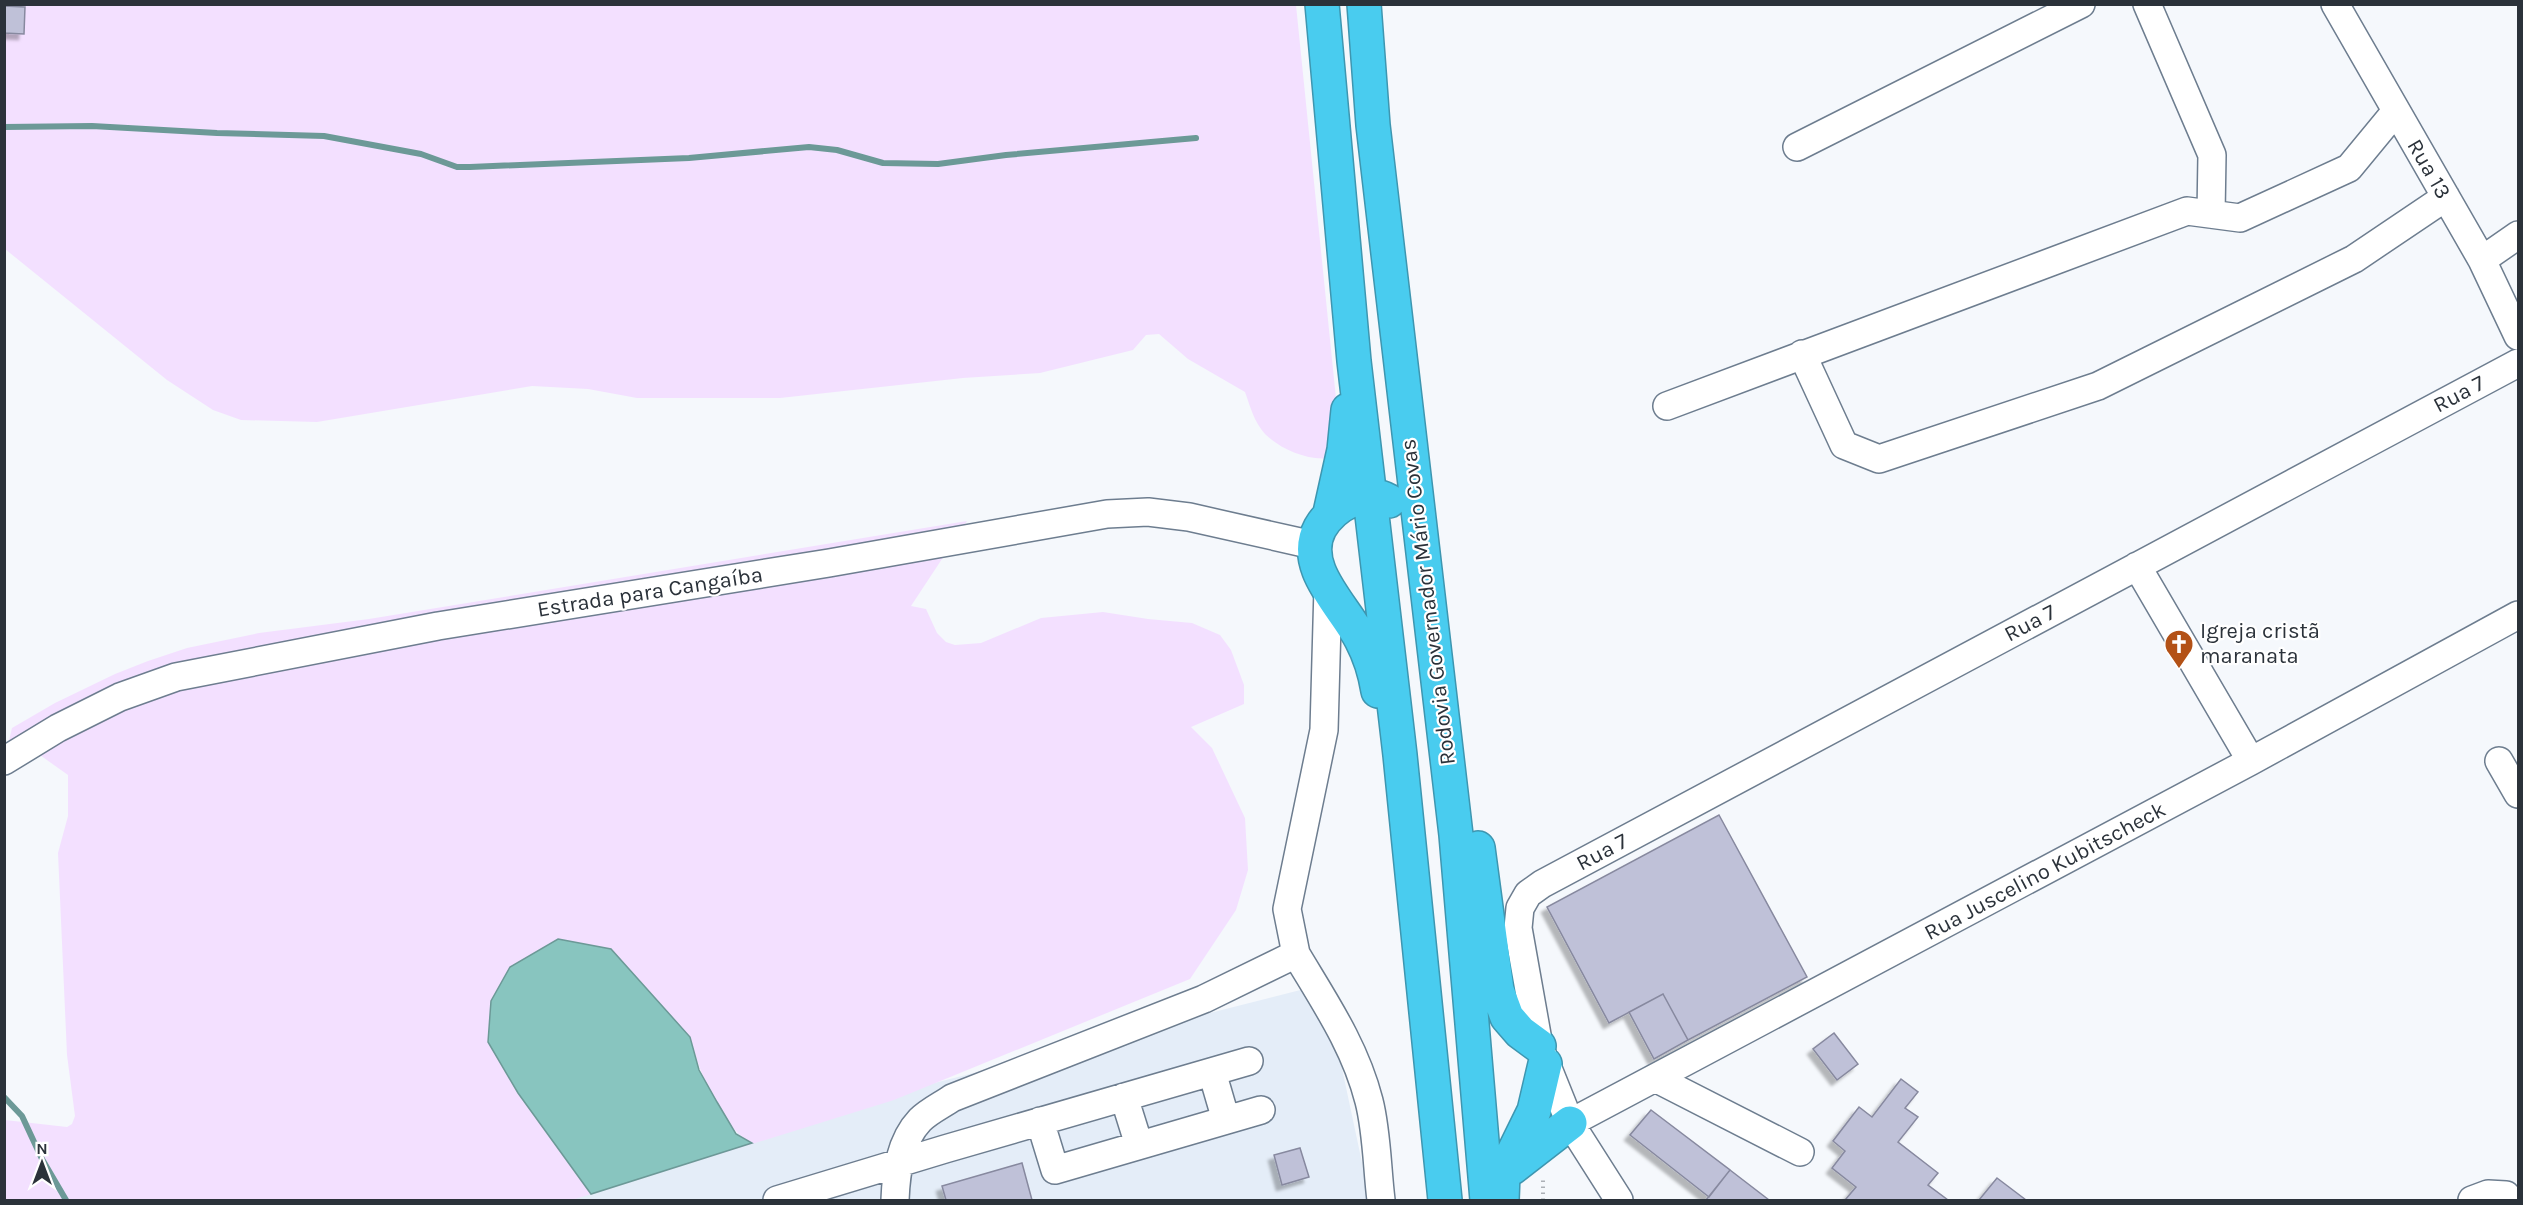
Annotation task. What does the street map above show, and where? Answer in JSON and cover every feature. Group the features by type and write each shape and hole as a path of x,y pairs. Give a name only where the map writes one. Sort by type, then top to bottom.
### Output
{"highway":[{"name":"Rodovia Governador Mário Covas","path":"1322,4 1354,361 1371,495 1445,1200"},
{"name":"Rodovia Governador Mário Covas","path":"1364,4 1373,125 1497,1192"},
{"path":"1354,361 1344,450 1330,513 1316,535 1313,545 1319,573 1360,638 1374,669 1380,704 1409,1020 1431,1064"},
{"path":"1330,513 1345,503 1371,495 1383,497 1399,510 1425,705 1443,733"},
{"path":"1428,596 1451,636 1497,990 1506,1017 1542,1055 1534,1111 1497,1192"},
{"path":"1497,1192 1570,1123"}],"street":[{"path":"1797,147 2081,4"},
{"path":"2147,4 2212,155 2211,214"},
{"name":"Rua 13","path":"2335,4 2482,260 2518,336"},
{"path":"1667,406 2187,211 2240,218 2349,168 2396,111"},
{"path":"1802,354 1844,445 1879,459 2098,386 2354,259 2446,197"},
{"path":"2482,260 2518,235"},
{"name":"Rua 7","path":"1619,1200 1570,1123 1542,1055 1518,928 1520,908 1528,894 1542,884 2518,363"},
{"name":"Estrada para Cangaíba","path":"4,761 58,728 109,702 176,677 438,626 829,563 1107,514 1148,512 1189,517 1313,545"},
{"path":"2138,566 2252,761"},
{"path":"1328,588 1324,730 1287,909 1296,954 1330,1009 1356,1061 1369,1102 1381,1200"},
{"name":"Rua Juscelino Kubitscheck","path":"1570,1123 2252,761 2518,615"},
{"path":"2499,761 2518,794"},
{"path":"895,1200 899,1163 907,1138 921,1119 952,1098 1204,999 1296,954"},
{"path":"777,1200 1249,1061"},
{"path":"1212,1072 1226,1120"},
{"path":"1655,1078 1800,1152"},
{"path":"1124,1097 1140,1145"},
{"path":"1040,1122 1055,1170 1261,1110"},
{"path":"2472,1200 2488,1194 2508,1198"}],"shaded area":[{"path":"4,5 1296,5 1340,438 1329,458 1303,456 1278,444 1265,434 1258,424 1245,392 1188,359 1159,334 1146,335 1133,350 1040,373 963,378 780,398 637,398 588,389 532,386 317,422 241,420 213,410 167,380 5,249"},
{"path":"967,521 911,606 926,609 937,633 946,642 955,645 981,643 1041,618 1103,612 1192,623 1220,635 1231,650 1244,685 1244,704 1191,727 1212,748 1245,818 1248,870 1236,910 1190,979 894,1100 572,1200 5,1200 5,1120 67,1127 72,1124 75,1116 67,1055 58,853 68,816 68,775 30,748 8,745 12,728 55,703 115,674 187,648 259,633 369,619","holes":["491,1001 690,1037 705,1081 720,1110 739,1134 751,1143"]},
{"path":"558,939 611,949 690,1037 699,1070 717,1102 736,1134 752,1143 591,1194 518,1093 488,1042 491,1001 510,967"},
{"path":"1324,984 1370,1200 550,1200 545,1182"}],"building":[{"path":"4,6 25,7 24,34 4,33"},
{"path":"1719,815 1807,977 1688,1040 1663,994 1609,1023 1547,907"},
{"path":"1663,994 1688,1040 1654,1059 1629,1012"},
{"path":"1834,1033 1858,1064 1837,1080 1813,1049"},
{"path":"1901,1079 1918,1092 1905,1108 1918,1117 1898,1142 1938,1173 1928,1185 1948,1200 1845,1200 1856,1187 1832,1168 1845,1151 1833,1141 1859,1107 1872,1117"},
{"path":"1651,1110 1730,1170 1709,1197 1630,1135"},
{"path":"1300,1148 1309,1177 1282,1185 1274,1155"},
{"path":"1022,1163 1032,1200 946,1200 942,1186"},
{"path":"1730,1170 1769,1200 1706,1200"},
{"path":"1997,1178 2026,1200 1979,1200"}],"waterway":[{"path":"4,127 92,126 324,136 421,154 457,167 689,158 809,147 837,150 883,163 938,164 1006,155 1196,138"},
{"path":"4,1097 22,1116 42,1159 66,1200"}],"place":[{"name":"Igreja cristã maranata","path":"2179,670"}]}
